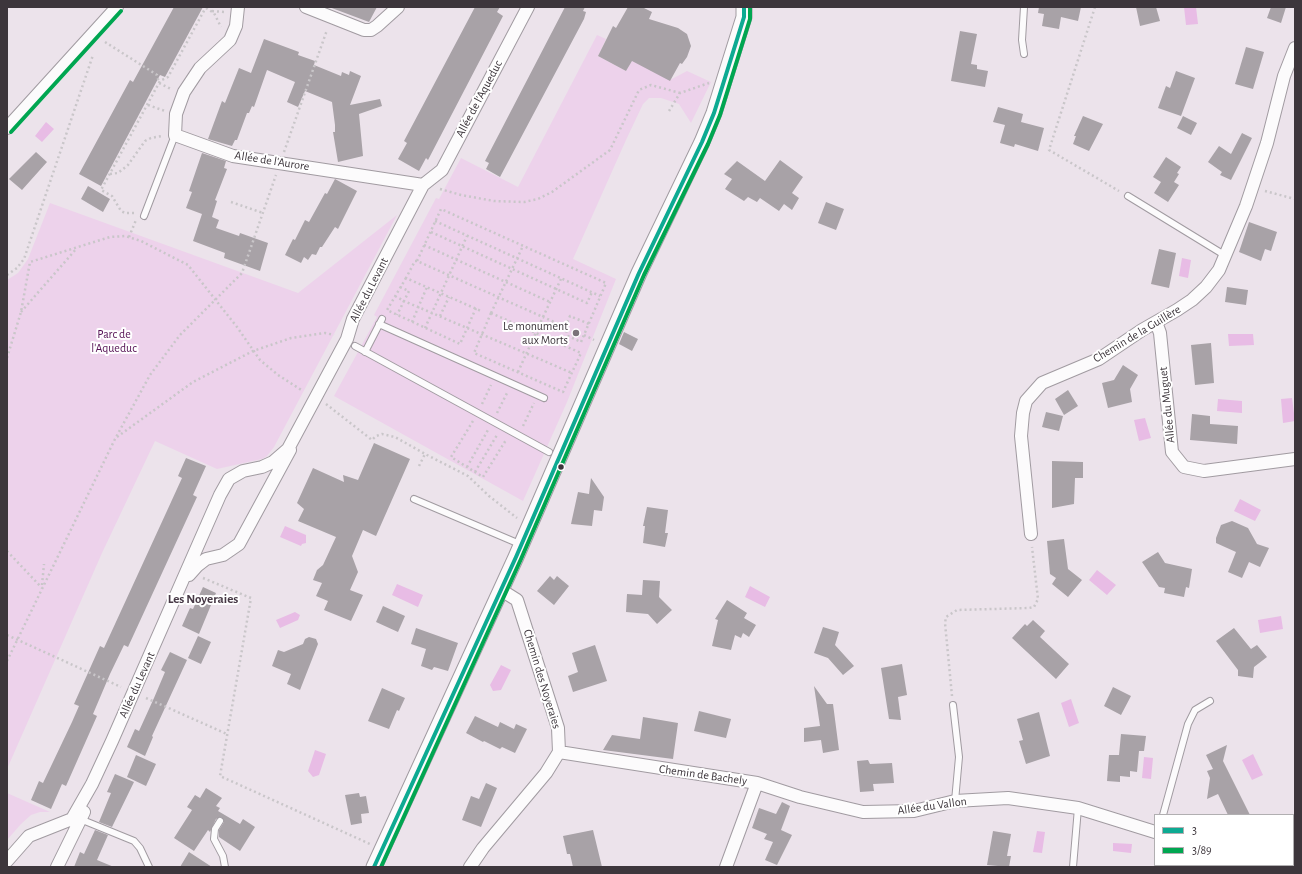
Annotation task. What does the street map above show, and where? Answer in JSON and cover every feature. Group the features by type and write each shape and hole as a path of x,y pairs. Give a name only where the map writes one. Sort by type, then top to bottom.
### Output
{"street":[{"path":"7,128 117,7"},
{"path":"175,135 176,114 184,92 200,68 230,40 236,26 238,7"},
{"path":"306,7 364,30 372,30 398,7"},
{"name":"Allée de l'Aqueduc","path":"423,185 442,170 528,7"},
{"path":"374,867 522,545 629,296 714,112 742,23 744,7"},
{"name":"Chemin de la Guillère","path":"1031,534 1021,436 1022,419 1026,401 1042,383 1099,359 1177,310 1201,292 1218,270 1226,256 1251,190 1267,143 1284,76 1295,48"},
{"name":"Allée de l'Aurore","path":"175,135 233,156 423,185"},
{"name":"Allée du Levant","path":"7,861 29,836 71,821 92,784 220,495 229,479 243,471 262,467 273,462 288,448 347,339 353,319 423,185"},
{"name":"Allée du Muguet","path":"1156,322 1160,333 1172,452 1184,467 1204,471 1295,459"},
{"name":"Allée du Levant","path":"181,585 197,566 206,559 227,553 239,544 272,485 306,416"},
{"path":"262,467 270,476 272,485"},
{"path":"202,538 208,550 216,557"},
{"name":"Chemin des Noyeraies","path":"501,590 517,600 558,728 560,752"},
{"path":"470,867 482,848 546,773 560,752"},
{"name":"Chemin de Bachely","path":"560,752 757,783 726,867"},
{"name":"Allée du Vallon","path":"757,783 800,797 863,812 914,811 955,801 1008,798 1078,808 1154,832"},
{"name":"Allée du Levant","path":"58,867 88,802 92,784"},
{"path":"54,826 64,834 67,845"}],"lane":[{"path":"1024,7 1022,40 1024,54"},
{"path":"144,216 175,135"},
{"path":"1128,196 1226,256"},
{"path":"365,352 381,322 541,396"},
{"path":"355,346 549,452"},
{"path":"414,499 522,545"},
{"path":"1163,814 1188,724 1195,710 1210,701"},
{"path":"953,705 959,757 955,801"},
{"path":"1073,867 1078,808"},
{"path":"80,820 134,841 140,848 149,867"},
{"path":"220,821 215,829 214,839 224,856 225,867"}],"path":[{"path":"144,216 136,213 125,213 121,211 112,196 101,190 159,83 163,78 168,76 206,7 218,18 221,30"},
{"path":"1095,7 1049,150 1128,196"},
{"path":"7,661 115,439 150,375 180,335 242,273 328,27"},
{"path":"105,42 157,74 159,83"},
{"path":"7,275 17,268 24,259 93,55"},
{"path":"668,111 680,94 714,82"},
{"path":"159,83 173,90"},
{"path":"440,188 460,195 494,201 524,202 538,198 552,192 610,150 639,90 651,85 680,94"},
{"path":"148,105 165,111"},
{"path":"110,174 118,173 122,170 133,159 140,147 151,138 175,135"},
{"path":"1251,190 1269,191 1295,199"},
{"path":"231,202 263,214"},
{"path":"476,308 460,344 386,310 406,278 415,260 417,261 441,209 606,283 600,296 589,324 581,342 568,336 565,327 570,316 589,324"},
{"path":"129,237 137,218 144,216"},
{"path":"435,222 600,296"},
{"path":"430,232 587,303 592,292"},
{"path":"425,328 467,236"},
{"path":"24,259 30,262 110,237 129,237 188,265 216,298 253,351 269,368 303,391"},
{"path":"424,245 550,302"},
{"path":"491,313 580,353 563,392 474,353 491,313 523,246"},
{"path":"21,312 77,247"},
{"path":"417,261 565,327"},
{"path":"7,358 21,312 30,262"},
{"path":"406,278 482,311"},
{"path":"518,372 561,279"},
{"path":"412,322 427,287"},
{"path":"398,315 408,291 400,288"},
{"path":"395,296 572,373"},
{"path":"440,316 449,296"},
{"path":"115,439 193,382 253,351 291,338 324,333 334,335"},
{"path":"584,336 596,341"},
{"path":"496,376 477,413 451,457 483,477 511,431"},
{"path":"467,467 493,421 511,383"},
{"path":"518,435 541,396"},
{"path":"324,403 372,440 376,436 382,434 388,435 468,476 504,509 521,520"},
{"path":"475,472 502,426"},
{"path":"419,466 425,454"},
{"path":"953,705 945,623 946,618 957,610 1034,607 1038,599 1031,534"},
{"path":"7,550 42,588"},
{"path":"42,588 44,564"},
{"path":"198,575 251,598 220,776 373,846"},
{"path":"7,635 133,692"},
{"path":"147,699 227,734"}],"green space":[{"path":"597,35 606,39 598,56 626,71 636,54 670,80 687,71 711,82 691,123 679,104 661,98 649,98 643,104 626,140 573,259 616,279 567,402 523,501 334,396 377,317 374,315 436,198 439,199 461,158 518,187"},
{"name":"Parc de l'Aqueduc","path":"50,203 298,293 397,215 274,447 267,456 262,459 217,469 155,441 102,553 7,769 7,280 18,273 28,259"},
{"path":"7,793 50,812 40,812 31,815 7,840"}],"shaded area":[{"path":"1184,7 1196,7 1198,24 1186,25"},
{"path":"46,122 54,129 42,142 35,136"},
{"path":"1182,258 1191,260 1188,278 1179,276"},
{"path":"1228,334 1253,334 1254,345 1229,346"},
{"path":"1292,398 1295,421 1283,423 1281,399"},
{"path":"1218,399 1242,401 1242,413 1217,411"},
{"path":"1145,418 1151,438 1139,441 1134,420"},
{"path":"1240,499 1261,510 1255,521 1234,511"},
{"path":"285,526 306,535 306,543 302,544 301,546 280,537"},
{"path":"1097,570 1116,585 1107,595 1089,580"},
{"path":"397,584 423,595 418,607 392,595"},
{"path":"750,586 770,597 765,607 745,597"},
{"path":"295,612 300,615 298,620 280,628 276,620"},
{"path":"1281,616 1283,629 1260,633 1258,620"},
{"path":"501,665 511,670 501,690 493,691 490,685"},
{"path":"1071,699 1079,723 1069,727 1061,703"},
{"path":"315,750 326,754 319,775 313,777 308,771"},
{"path":"1253,754 1263,775 1252,780 1242,760"},
{"path":"1144,757 1153,758 1151,779 1142,778"},
{"path":"1037,831 1045,832 1042,853 1033,852"},
{"path":"1113,843 1132,844 1131,853 1113,851"}],"building":[{"path":"174,7 203,7 165,77 160,75 101,186 79,174 130,80 133,82"},
{"path":"329,7 377,7 369,22"},
{"path":"475,7 500,7 497,12 503,16 428,160 426,158 419,171 398,159 407,143 404,141"},
{"path":"565,7 585,7 583,11 586,12 584,19 500,177 486,169 489,163 485,161"},
{"path":"628,7 642,7 652,12 649,19 678,28 687,34 691,46 687,57 682,64 680,63 670,81 632,61 626,71 598,56 613,26 616,28"},
{"path":"1039,7 1081,7 1078,21 1061,17 1059,29 1042,26 1044,14 1038,13"},
{"path":"1136,7 1156,7 1160,21 1140,26"},
{"path":"1271,7 1286,7 1281,23 1267,18"},
{"path":"960,31 977,34 971,64 977,65 977,69 988,71 985,87 951,81"},
{"path":"264,39 299,52 298,55 315,61 314,65 341,76 342,72 349,75 350,71 361,76 350,105 380,99 382,106 359,114 363,156 338,162 333,132 335,132 335,125 332,102 305,91 298,107 287,102 295,82 267,70 254,107 252,106 249,113 247,113 237,140 235,140 232,146 208,139 222,101 225,103 239,68 251,73"},
{"path":"1246,47 1264,52 1253,89 1235,84"},
{"path":"1176,71 1195,78 1181,116 1158,108 1166,86 1170,88"},
{"path":"998,107 1023,114 1021,122 1044,128 1038,151 1015,144 1014,147 1000,143 1005,125 993,122"},
{"path":"1083,116 1103,124 1089,151 1073,144 1076,136 1074,136"},
{"path":"1183,116 1197,123 1191,135 1177,128"},
{"path":"1242,133 1252,138 1231,180 1220,175 1222,172 1208,162 1219,146 1231,154"},
{"path":"36,152 47,162 22,190 9,179"},
{"path":"202,153 226,161 224,168 227,169 215,200 217,201 212,217 219,220 216,228 239,236 240,233 268,243 260,271 224,258 225,253 193,241 202,214 186,208 192,192 189,191"},
{"path":"1166,157 1181,167 1174,182 1179,185 1168,202 1154,193 1161,182 1153,177"},
{"path":"780,160 803,177 792,193 799,198 792,210 784,204 779,211 760,198 757,202 748,197 744,201 725,189 732,179 724,174 737,161 765,181"},
{"path":"335,179 357,191 338,229 335,227 316,255 312,254 308,260 304,257 301,263 285,255 293,239 295,240 305,220 309,222 325,193 327,194"},
{"path":"88,186 110,199 103,212 81,199"},
{"path":"826,202 844,209 836,230 818,223"},
{"path":"1249,222 1277,232 1271,251 1265,249 1261,261 1239,252"},
{"path":"1159,249 1176,253 1169,288 1151,284"},
{"path":"1227,287 1248,290 1246,305 1225,302"},
{"path":"624,332 638,339 632,351 619,344"},
{"path":"1211,343 1214,383 1195,385 1191,345"},
{"path":"1123,365 1138,375 1130,389 1132,402 1108,408 1102,383 1114,380"},
{"path":"1068,390 1078,406 1064,415 1055,399"},
{"path":"1046,412 1063,416 1059,431 1042,427"},
{"path":"1192,414 1210,416 1210,424 1238,426 1237,444 1190,440"},
{"path":"374,443 410,459 376,536 363,530 352,556 358,572 350,590 363,595 351,621 324,610 328,601 316,596 322,583 313,580 317,570 323,565 336,537 298,521 304,509 297,503 313,468 344,482 343,475 358,480"},
{"path":"186,458 206,466 193,495 197,497 128,647 124,645 110,674 93,714 97,716 66,786 62,784 51,809 31,800 39,781 43,783 72,722 79,706 74,704 100,646 104,648 182,478 178,476"},
{"path":"1052,461 1083,462 1083,478 1075,478 1074,504 1052,508"},
{"path":"591,478 604,497 602,511 594,510 592,526 571,524 578,492 589,494"},
{"path":"647,507 668,510 665,533 668,533 665,547 643,543 645,526 643,526"},
{"path":"1232,521 1248,528 1257,544 1269,548 1260,567 1249,562 1242,578 1228,572 1236,552 1216,543 1216,538 1221,525"},
{"path":"1064,539 1068,569 1082,580 1068,597 1052,584 1056,578 1050,574 1047,541"},
{"path":"1158,552 1165,563 1192,569 1189,588 1186,587 1184,597 1164,593 1165,588 1159,587 1142,562"},
{"path":"550,576 554,580 557,576 569,586 554,605 537,591"},
{"path":"643,580 660,581 659,597 672,610 657,624 648,614 626,612 627,594 642,595"},
{"path":"203,587 216,593 199,634 182,626 190,608 193,609"},
{"path":"727,600 747,613 744,618 756,625 749,637 743,633 741,638 735,635 731,650 712,646 718,620 715,619"},
{"path":"383,606 405,616 398,632 376,622"},
{"path":"1033,620 1045,631 1040,637 1069,664 1056,679 1012,638 1025,624 1027,626"},
{"path":"823,627 839,632 835,645 854,666 843,675 828,658 814,653"},
{"path":"416,628 458,643 448,671 434,667 432,670 421,666 426,649 411,644"},
{"path":"1234,628 1251,649 1257,645 1267,657 1254,667 1253,678 1238,676 1238,670 1216,641"},
{"path":"198,636 211,642 201,664 188,658"},
{"path":"309,637 316,639 318,644 300,690 287,684 291,674 272,666 278,650 284,652 303,644 305,639"},
{"path":"595,645 607,681 573,692 568,676 578,672 572,653"},
{"path":"170,652 187,660 152,736 153,737 145,756 127,747 135,729 139,731 154,698 165,672 161,670"},
{"path":"902,664 907,695 898,697 901,720 889,719 881,668"},
{"path":"814,686 827,704 833,704 839,750 823,753 821,740 804,742 804,728 820,726"},
{"path":"1113,687 1131,696 1121,715 1104,706"},
{"path":"382,688 405,698 399,711 397,710 389,729 368,721"},
{"path":"699,711 731,719 726,738 694,731"},
{"path":"1039,712 1050,756 1026,764 1019,741 1023,740 1017,719"},
{"path":"475,716 498,727 500,722 514,729 516,724 527,729 515,753 502,747 500,749 466,733"},
{"path":"643,717 678,723 673,759 603,750 612,735 640,739"},
{"path":"1121,734 1146,736 1144,751 1139,751 1137,772 1130,771 1130,777 1120,776 1120,782 1107,781 1109,755 1119,755"},
{"path":"1227,745 1223,761 1250,814 1228,814 1218,794 1207,799 1210,778 1207,771 1213,769 1206,755"},
{"path":"136,755 156,764 146,786 127,777"},
{"path":"868,760 870,764 892,763 894,783 873,784 874,791 860,792 857,761"},
{"path":"115,774 134,782 112,827 99,822 111,793 107,792"},
{"path":"486,783 497,788 481,827 462,820 471,796 479,799"},
{"path":"206,788 222,798 216,806 220,808 218,811 240,824 243,819 255,827 240,851 219,837 219,830 224,822 221,817 216,819 210,832 208,830 194,851 174,838 192,810 187,807 195,795 200,798"},
{"path":"359,793 360,797 366,796 369,813 361,814 362,823 351,825 345,795"},
{"path":"782,802 790,806 781,830 792,835 777,865 765,860 773,842 764,839 767,834 752,828 759,808 776,814"},
{"path":"95,830 108,835 97,860 114,867 74,867 80,852 84,854"},
{"path":"593,830 602,867 573,867 570,854 567,854 563,836"},
{"path":"993,831 1011,834 1007,856 1011,856 1009,867 987,865"},
{"path":"189,852 212,867 180,867"}],"transit line":[{"name":"3","path":"374,867 516,557 639,273 702,142 714,113 744,17 744,7"},
{"name":"3/89","path":"381,867 521,559 644,275 708,144 720,115 750,19 750,7"},
{"name":"3/89","path":"11,132 121,11"}],"place":[{"name":"Le monument aux Morts","path":"576,333"}],"district":[{"name":"Les Noyeraies","path":"203,599"}]}
